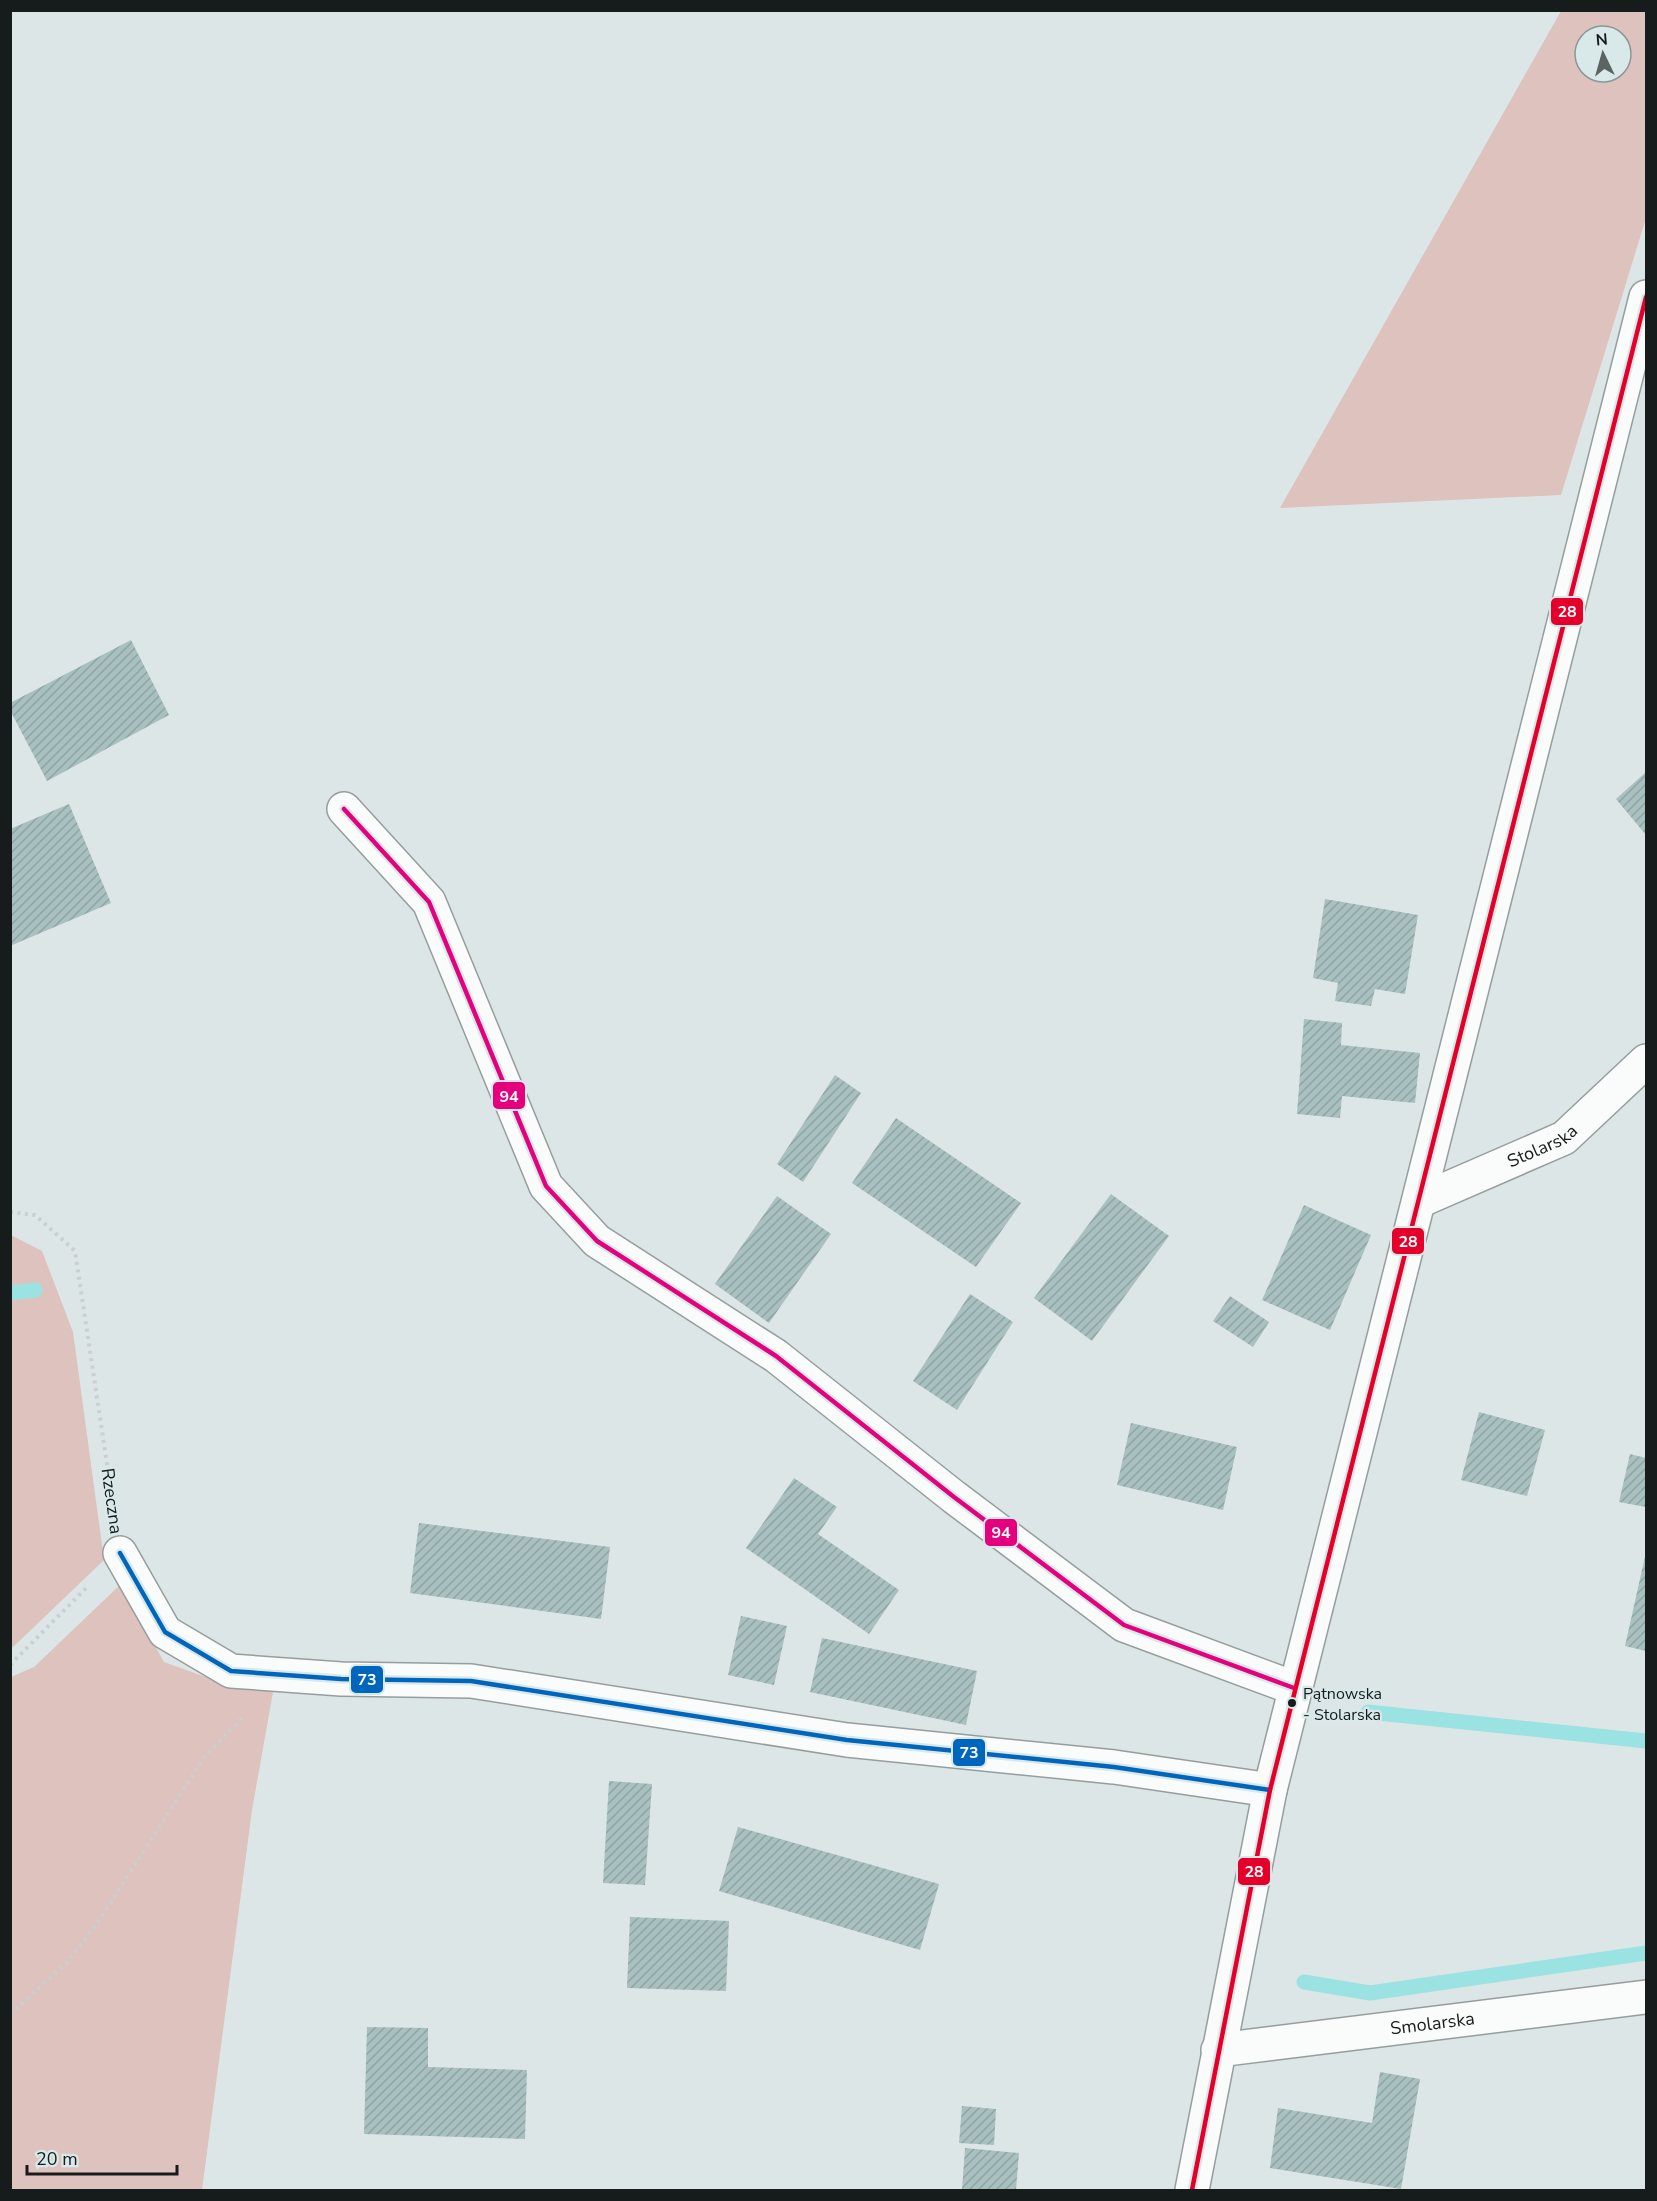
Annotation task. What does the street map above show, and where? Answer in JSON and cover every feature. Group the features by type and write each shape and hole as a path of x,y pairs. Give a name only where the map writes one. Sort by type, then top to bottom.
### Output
{"street":[{"path":"1192,2190 1270,1790 1294,1688 1419,1201 1619,399 1647,297"},
{"path":"344,809 429,902 546,1186 597,1241 776,1356 954,1497 1124,1625 1294,1688"},
{"name":"Stolarska","path":"1419,1201 1564,1138 1647,1061"},
{"name":"Rzeczna","path":"120,1552 165,1632 231,1671 471,1681 847,1740 1114,1767 1270,1790"},
{"name":"Smolarska","path":"1218,2050 1647,1997"}],"path":[{"name":"Rzeczna","path":"10,1212 35,1215 75,1251 120,1552"},
{"path":"10,1665 120,1552"},
{"path":"10,2014 74,1954 100,1919 205,1756 288,1675"}],"shaded area":[{"path":"1561,11 1646,11 1646,218 1561,495 1280,508"},
{"path":"11,1235 42,1251 73,1332 104,1560 11,1649"},
{"path":"121,1584 164,1662 228,1685 273,1692 252,1810 202,2190 11,2190 11,1677 34,1667"}],"building":[{"path":"131,640 169,715 47,781 10,710 10,703"},
{"path":"1646,772 1646,835 1616,799"},
{"path":"69,804 111,903 10,946 10,829"},
{"path":"1325,899 1418,915 1405,994 1375,989 1371,1006 1335,1001 1338,983 1313,978"},
{"path":"1304,1019 1342,1023 1341,1045 1420,1053 1415,1103 1342,1096 1340,1118 1297,1114"},
{"path":"835,1075 861,1093 803,1182 777,1164"},
{"path":"896,1118 1021,1203 976,1267 852,1183"},
{"path":"1111,1194 1169,1236 1092,1341 1034,1298"},
{"path":"777,1196 831,1234 769,1323 715,1284"},
{"path":"1304,1205 1371,1235 1330,1330 1262,1300"},
{"path":"970,1294 1013,1322 957,1410 913,1381"},
{"path":"1230,1296 1269,1322 1253,1347 1213,1321"},
{"path":"1479,1412 1545,1430 1527,1496 1461,1480"},
{"path":"1131,1423 1237,1447 1223,1510 1117,1485"},
{"path":"1630,1454 1646,1458 1646,1507 1619,1502"},
{"path":"794,1478 837,1507 818,1534 899,1590 869,1634 746,1548"},
{"path":"419,1523 610,1547 601,1619 410,1593"},
{"path":"1646,1552 1646,1651 1625,1646"},
{"path":"741,1616 787,1626 774,1685 728,1675"},
{"path":"822,1638 977,1671 966,1725 810,1692"},
{"path":"609,1781 652,1784 645,1885 603,1883"},
{"path":"738,1827 939,1884 920,1950 719,1891"},
{"path":"630,1917 729,1921 726,1991 627,1988"},
{"path":"367,2027 428,2028 428,2067 527,2070 525,2139 364,2134"},
{"path":"1380,2072 1420,2079 1401,2189 1270,2168 1278,2108 1372,2123"},
{"path":"962,2106 996,2109 994,2145 959,2143"},
{"path":"965,2148 1019,2153 1016,2190 962,2190"}],"waterway":[{"path":"10,1293 35,1290"},
{"path":"1368,1712 1646,1741"},
{"path":"1304,1982 1370,1993 1646,1953"}],"transit line":[{"name":"28","path":"1192,2190 1270,1790 1646,297"},
{"name":"94","path":"344,809 429,902 546,1186 597,1241 776,1356 954,1497 1124,1625 1294,1688"},
{"name":"73","path":"120,1553 165,1632 231,1671 341,1679 471,1681 847,1740 1114,1767 1270,1790"}],"place":[{"name":"Pątnowska - Stolarska","path":"1292,1703"}]}
